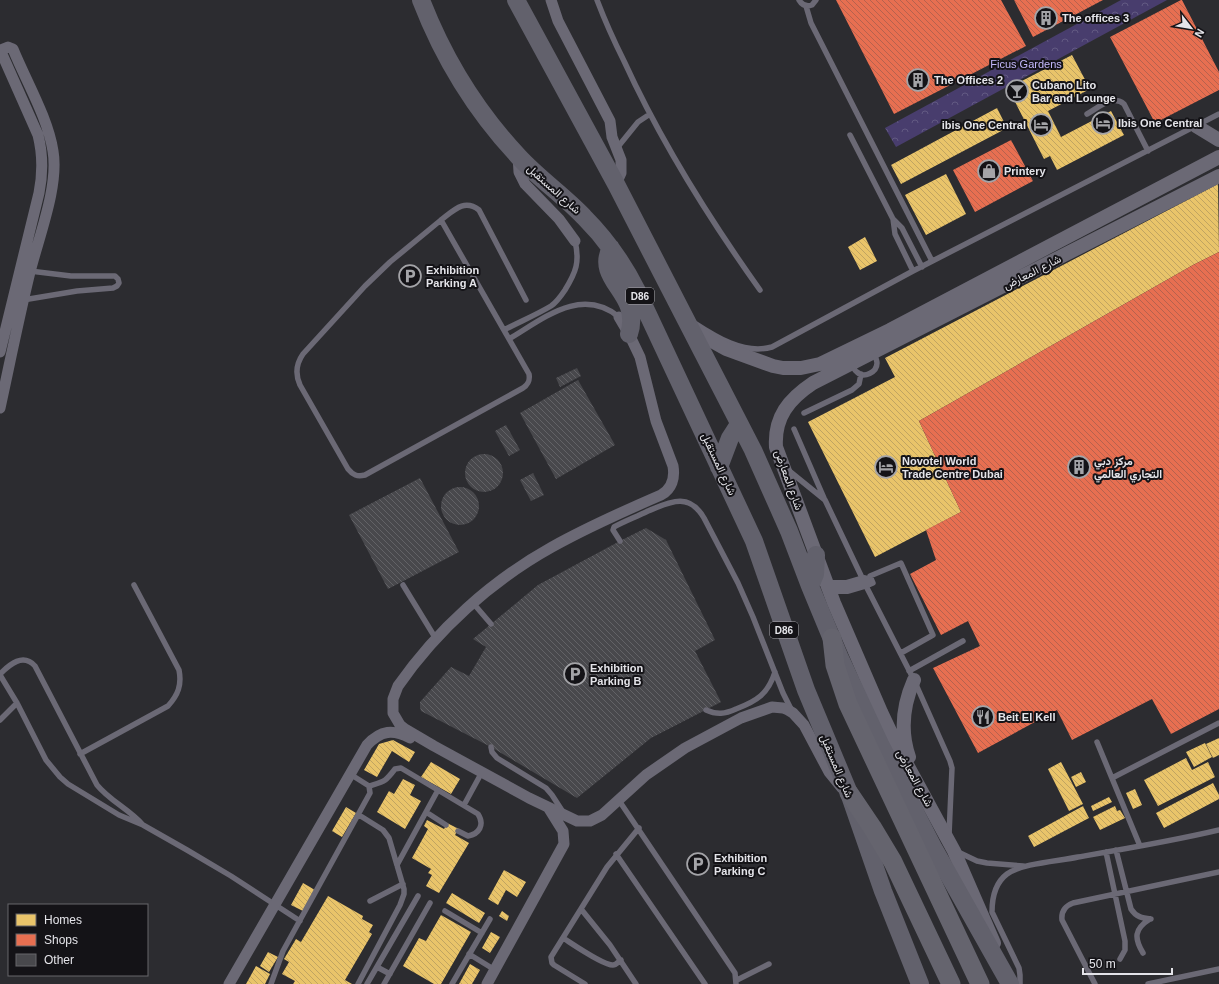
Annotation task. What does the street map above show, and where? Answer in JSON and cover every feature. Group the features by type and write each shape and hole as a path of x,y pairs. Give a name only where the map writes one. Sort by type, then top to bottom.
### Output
{"highway":[{"path":"832,638 837,671 848,704 980,984"},
{"path":"849,794 872,827 893,862 951,984"}],"main road":[{"name":"شارع المستقبل","path":"421,0 434,31 458,76 486,118 518,156 584,217 611,248 623,265 637,291 754,541 806,690 849,794 883,891 920,984"},
{"name":"D86","path":"516,0 616,184 687,323"},
{"path":"611,248 607,258 608,270 630,308 632,321 629,334"},
{"path":"687,323 753,450 778,503 839,656 883,748 924,828 1012,982"},
{"path":"719,467 730,438 739,424"},
{"path":"810,586 814,574 816,555"}],"street":[{"path":"551,0 558,21 609,117 612,137 620,154 622,166 616,184"},
{"path":"0,352 13,302 26,270 54,180 54,152 46,124 13,49 8,47 3,49 2,54 38,135 42,159 41,182 26,270 24,300 0,408"},
{"path":"1196,126 1219,140"},
{"path":"518,156 519,172 525,184 559,218 576,241"},
{"name":"شارع المعارض","path":"687,323 726,349 773,366 801,368 820,364 897,326 1218,159"},
{"name":"شارع المعارض","path":"1012,982 952,845 899,750 881,712 828,587 776,447 776,431 778,422 786,408 805,388 874,352 899,342 1181,200 1219,176"},
{"path":"619,317 640,357 656,421 673,466 674,472 672,484 666,492 661,495 585,530 547,550 511,573 473,603 416,661 394,692 392,706 396,720 400,725 434,746 529,798 577,821 590,821 602,815 646,775 704,737 729,724 772,707 783,708 793,713 808,731 829,772 849,794"},
{"path":"828,587 847,587 865,584"},
{"path":"912,676 903,722 907,752 920,788"},
{"path":"229,984 367,745 372,740 384,733 397,732 417,741 434,746"},
{"path":"487,984 564,844 564,835 561,827 548,806"}],"lane":[{"path":"597,0 626,65 675,161 703,206 760,290"},
{"path":"799,0 806,6 812,5 816,0"},
{"path":"806,6 811,23 932,262"},
{"path":"1087,114 1111,101 1118,100 1122,102 1148,151"},
{"path":"617,148 638,122 650,114"},
{"path":"687,323 712,333 742,348 757,350 779,344 913,271 1219,114"},
{"path":"850,134 892,219 895,234 913,271"},
{"path":"441,220 529,374 529,380 526,386 365,475 357,476 350,472 300,385 297,375 297,364 303,354 365,286 390,262 441,220 456,208 464,205 472,206 479,210 526,300"},
{"path":"892,219 898,223 905,232 922,267"},
{"path":"504,330 550,306 559,299 575,274 578,252 576,241"},
{"path":"13,302 77,291 113,288 119,283 118,278 115,276 72,276 26,270"},
{"path":"509,339 560,309 572,306 585,304 600,307 619,317"},
{"path":"851,364 857,372 861,374 869,374 876,368 877,361 874,352"},
{"path":"804,413 852,390 859,384 861,374"},
{"path":"794,429 825,500 865,584 901,653 950,761 952,768 952,845 976,861 1028,866"},
{"path":"783,466 825,500"},
{"path":"620,541 613,530 614,527 669,502 686,502 697,508 704,518 738,583 783,693 793,713"},
{"path":"865,584 873,583 870,576 901,563 933,635 901,653"},
{"path":"80,754 168,706 179,688 179,670 134,585"},
{"path":"403,585 436,639"},
{"path":"473,603 491,624"},
{"path":"912,676 963,641"},
{"path":"143,825 130,812 102,791 93,779 32,662 17,660 0,674 17,703 46,760 68,784 119,815 143,825 225,872 300,921"},
{"path":"706,710 717,714 724,713 754,702 770,686 775,672"},
{"path":"0,720 17,703"},
{"path":"1112,778 1219,723"},
{"path":"1096,742 1140,846"},
{"path":"491,747 492,752 497,758 549,791 565,816"},
{"path":"369,786 389,778 395,769 399,767 478,814 481,826 477,833 468,836 458,831"},
{"path":"464,805 482,772"},
{"path":"271,984 281,955 370,793 369,786 350,774"},
{"path":"397,865 438,790"},
{"path":"618,799 639,828 735,973 737,982 769,964"},
{"path":"426,812 446,825"},
{"path":"358,984 403,900 404,894 403,884 389,838 378,826 359,815"},
{"path":"585,984 552,963 551,957 616,854 639,828"},
{"path":"1012,982 1020,975 1019,968 992,912 995,890 1003,878 1009,873 1028,866 1219,830"},
{"path":"1116,850 1126,892 1133,913 1140,918 1151,919 1140,927 1137,934 1138,944 1143,953"},
{"path":"1106,852 1125,946 1123,955 1120,958"},
{"path":"616,854 705,984"},
{"path":"1095,984 1064,924 1062,915 1063,911 1069,905 1219,872"},
{"path":"370,901 403,884"},
{"path":"367,984 418,896"},
{"path":"384,984 430,903"},
{"path":"581,909 599,930 636,984"},
{"path":"445,911 482,933"},
{"path":"452,984 490,919"},
{"path":"563,938 610,965 616,964 621,960"},
{"path":"469,954 495,970"},
{"path":"377,967 390,974"},
{"path":"1148,984 1219,969"}],"green space":[{"name":"Ficus Gardens","path":"1121,0 1167,0 896,147 885,128"}],"building: Homes":[{"name":"Ibis One Central","path":"1072,55 1090,89 1048,111 1061,137 1111,111 1124,135 1057,170 1050,156 1044,159 1008,88"},
{"path":"997,108 1007,128 901,184 891,165"},
{"path":"946,174 966,214 926,235 905,195"},
{"path":"1218,184 1219,252 1193,265 919,421 961,512 875,557 808,422 895,377 885,358"},
{"path":"865,237 877,261 860,270 848,247"},
{"path":"1219,738 1219,755 1213,758 1206,744"},
{"path":"393,740 415,752 409,762 392,751 377,777 364,770 379,744"},
{"path":"1205,743 1212,757 1194,767 1186,752"},
{"path":"1186,758 1192,770 1208,762 1215,777 1158,806 1144,780"},
{"path":"431,762 460,779 451,794 421,777"},
{"path":"1061,762 1083,804 1069,811 1048,769"},
{"path":"1081,772 1086,782 1076,787 1071,777"},
{"path":"403,779 415,785 410,795 421,801 405,829 377,812 389,791 394,794"},
{"path":"1213,783 1219,795 1219,799 1164,828 1156,813"},
{"path":"1135,789 1142,805 1133,809 1126,793"},
{"path":"1109,797 1112,802 1093,811 1091,806"},
{"path":"1083,806 1089,818 1034,847 1028,836"},
{"path":"1115,806 1117,811 1120,810 1125,818 1100,830 1093,817"},
{"path":"346,807 356,813 342,837 332,831"},
{"path":"427,820 444,829 447,823 459,829 455,835 469,843 439,893 426,886 432,875 428,873 431,869 412,858 428,829 424,826"},
{"path":"504,870 526,882 517,897 506,890 498,905 488,899"},
{"path":"303,883 315,890 303,911 291,905"},
{"path":"452,893 485,913 479,923 446,903"},
{"path":"328,896 363,916 362,919 373,925 369,932 372,934 345,980 352,984 293,984 295,981 282,974 289,962 284,959 296,939 301,942"},
{"path":"502,911 509,916 507,921 499,916"},
{"path":"441,915 471,932 441,984 434,984 403,966 419,938 426,941"},
{"path":"491,932 500,937 490,953 482,948"},
{"path":"268,952 278,957 269,972 260,966"},
{"path":"470,964 480,970 472,984 459,984"},
{"path":"256,966 270,974 265,984 246,984"}],"building: Shops":[{"name":"The Offices 2","path":"836,0 1001,0 1026,46 894,114"},
{"name":"The offices 3","path":"1014,0 1103,0 1033,37"},
{"path":"1181,0 1219,72 1219,90 1155,123 1110,37"},
{"path":"1011,140 1033,181 975,212 953,170"},
{"name":"مركز دبي التجاري العالمي","path":"1219,252 1219,709 1171,734 1152,699 1072,740 1057,710 978,753 933,668 980,646 968,621 941,635 910,574 936,560 926,530 961,512 919,421 1193,265"}],"building: Other":[{"path":"577,368 581,376 560,387 556,378"},
{"path":"578,380 615,445 556,479 520,413"},
{"path":"506,425 520,450 509,456 495,431"},
{"path":"480,454 488,454 498,459 502,466 502,480 498,487 488,492 480,492 470,487 468,484 465,477 465,469 470,459 473,457"},
{"path":"533,473 544,495 531,501 520,480"},
{"path":"420,478 459,552 388,589 349,515"},
{"path":"460,487 473,493 479,506 473,519 460,525 447,519 441,506 447,493"},
{"name":"Exhibition Parking B","path":"646,528 666,540 715,640 695,651 721,702 651,738 577,798 491,747 421,711 420,702 451,667 469,676 486,647 473,639 538,585"}],"place":[{"name":"The offices 3","path":"1046,18"},
{"name":"The Offices 2","path":"918,80"},
{"name":"Cubano Lito Bar and Lounge","path":"1017,91"},
{"name":"Ibis One Central","path":"1103,123"},
{"name":"ibis One Central","path":"1041,125"},
{"name":"Printery","path":"989,171"},
{"name":"Exhibition Parking A","path":"410,276"},
{"name":"Novotel World Trade Centre Dubai","path":"886,467"},
{"name":"مركز دبي التجاري العالمي","path":"1079,467"},
{"name":"Exhibition Parking B","path":"575,674"},
{"name":"Beit El Kell","path":"983,717"},
{"name":"Exhibition Parking C","path":"698,864"}]}
